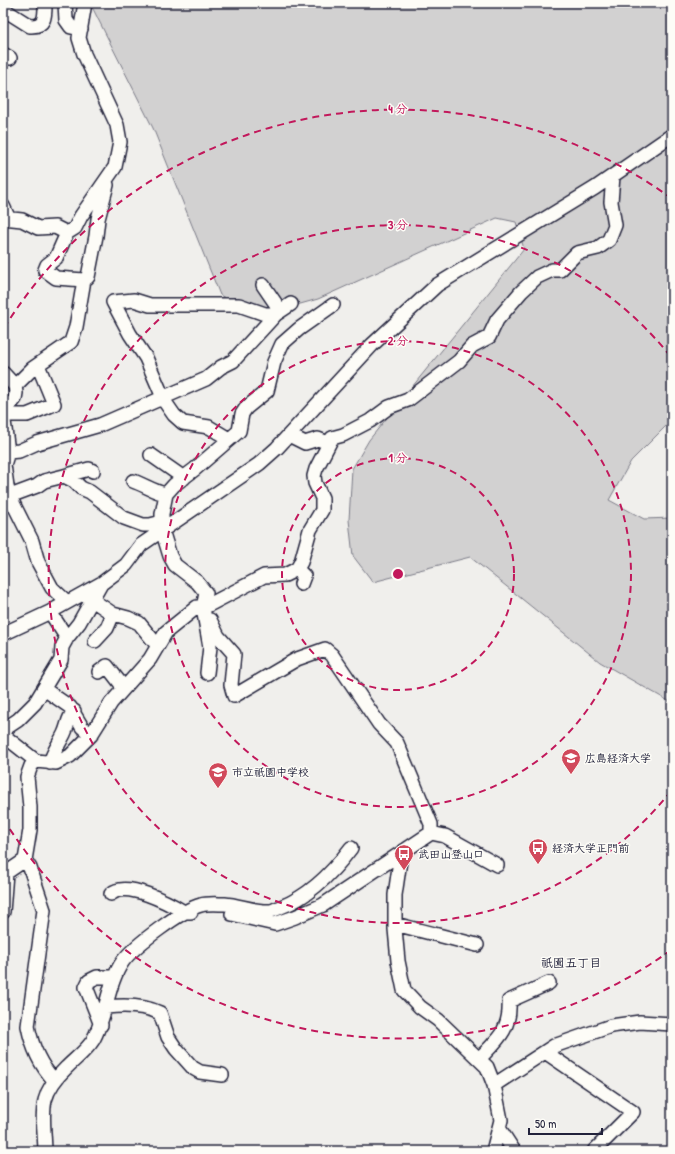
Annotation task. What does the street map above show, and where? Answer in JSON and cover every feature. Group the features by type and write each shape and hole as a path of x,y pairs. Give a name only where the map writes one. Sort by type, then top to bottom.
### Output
{"street":[{"path":"3,9 30,26 35,27 41,25 45,19 45,3"},
{"path":"65,3 66,20 72,27 81,29"},
{"path":"84,280 56,278 45,270 47,265 56,258 66,233 75,228 81,216 115,167 120,142 117,125 84,54 79,38 85,3"},
{"path":"3,634 50,612 67,602 87,597 102,583 126,565 140,545 162,526 259,464 372,345 437,285 614,176 672,135"},
{"path":"3,735 36,761 50,763 70,756 91,735 111,703 150,659 166,632 197,607 203,608 248,586 264,576 285,575 297,569 301,562 310,530 322,510 322,498 315,483 314,476 328,443 336,436 343,435 370,421 389,407 408,400 459,361 472,346 489,337 497,320 537,277 552,270 560,270 577,253 598,248 609,240 614,225 611,202 614,176"},
{"path":"15,386 38,365 71,342 76,327 84,280 88,277 98,219 107,186 106,180"},
{"path":"5,214 38,228 55,227 66,233"},
{"path":"262,284 282,309"},
{"path":"229,439 203,425 183,423 174,415 163,399 146,358 130,334 113,302 134,300 150,305 239,304 265,314 282,309"},
{"path":"207,673 210,647 203,608 206,600 203,587 172,561 162,526 166,494 207,457 223,446 239,431 242,414 246,408 267,392 274,362 282,344 299,329 333,305"},
{"path":"5,457 37,443 100,425 113,418 163,399 206,379 221,367 233,361 282,309"},
{"path":"4,419 27,414 54,404 38,365"},
{"path":"3,373 15,386 15,399 8,408 4,419 4,466 7,494 32,541 38,562 52,588 67,602"},
{"path":"289,434 305,442 318,439 328,443"},
{"path":"151,454 184,478"},
{"path":"7,494 37,486 51,478 89,469 93,471"},
{"path":"64,476 74,481 81,488 90,492 124,518 143,525 162,526"},
{"path":"132,482 146,485 158,493 166,494"},
{"path":"297,569 304,576 300,584"},
{"path":"87,597 113,614 139,623 157,645"},
{"path":"3,730 30,710 44,689 61,660 62,647 79,623 87,597"},
{"path":"203,608 215,632 234,654 231,685 234,696 238,696 297,659 325,649 332,655 379,724 397,743 431,824 431,834"},
{"path":"50,612 67,638"},
{"path":"95,641 107,628 113,614"},
{"path":"99,672 107,666 121,684 122,690"},
{"path":"44,689 74,711 82,727 91,735"},
{"path":"50,763 52,755 65,733 71,714 74,711"},
{"path":"36,761 27,777 30,807 30,830 25,860 30,868 44,910 28,1026 31,1044 35,1054 54,1080"},
{"path":"110,894 114,891 144,892 184,912 235,914 275,924 323,905 431,834 445,836 497,865"},
{"path":"45,1151 42,1124 44,1101 54,1080 90,1044 101,1025 114,978 124,960 146,940 184,912 202,904 225,904 270,911 284,906 314,888 344,858 351,848"},
{"path":"401,854 395,895 395,924 398,961 404,990 420,1007 438,1020 487,1067 494,1085 501,1120 493,1151"},
{"path":"3,912 6,873 25,860"},
{"path":"395,924 477,945"},
{"path":"101,1025 86,986 89,981 97,978 114,978"},
{"path":"479,1059 506,1028 510,1016 510,1001 549,983"},
{"path":"106,1007 123,1005 154,1010 160,1013 168,1037 176,1049 193,1068 200,1072 222,1075"},
{"path":"494,1085 554,1046 611,1026 640,1022 672,1024"},
{"path":"545,1052 633,1112 594,1151"},
{"path":"498,1128 514,1151"}],"shaded area":[{"path":"90,3 672,3 672,420 631,461 609,500 644,519 672,518 672,703 600,662 470,557 373,582 353,556 349,520 352,469 369,440 524,249 516,222 497,218 318,299 279,310 249,312 220,295 153,128"}],"place":[{"name":"広島経済大学","path":"571,775"},
{"name":"市立祇園中学校","path":"218,789"},
{"name":"経済大学正門前","path":"538,865"},
{"name":"武田山登山口","path":"404,871"}],"district":[{"name":"祇園五丁目","path":"571,963"}]}
